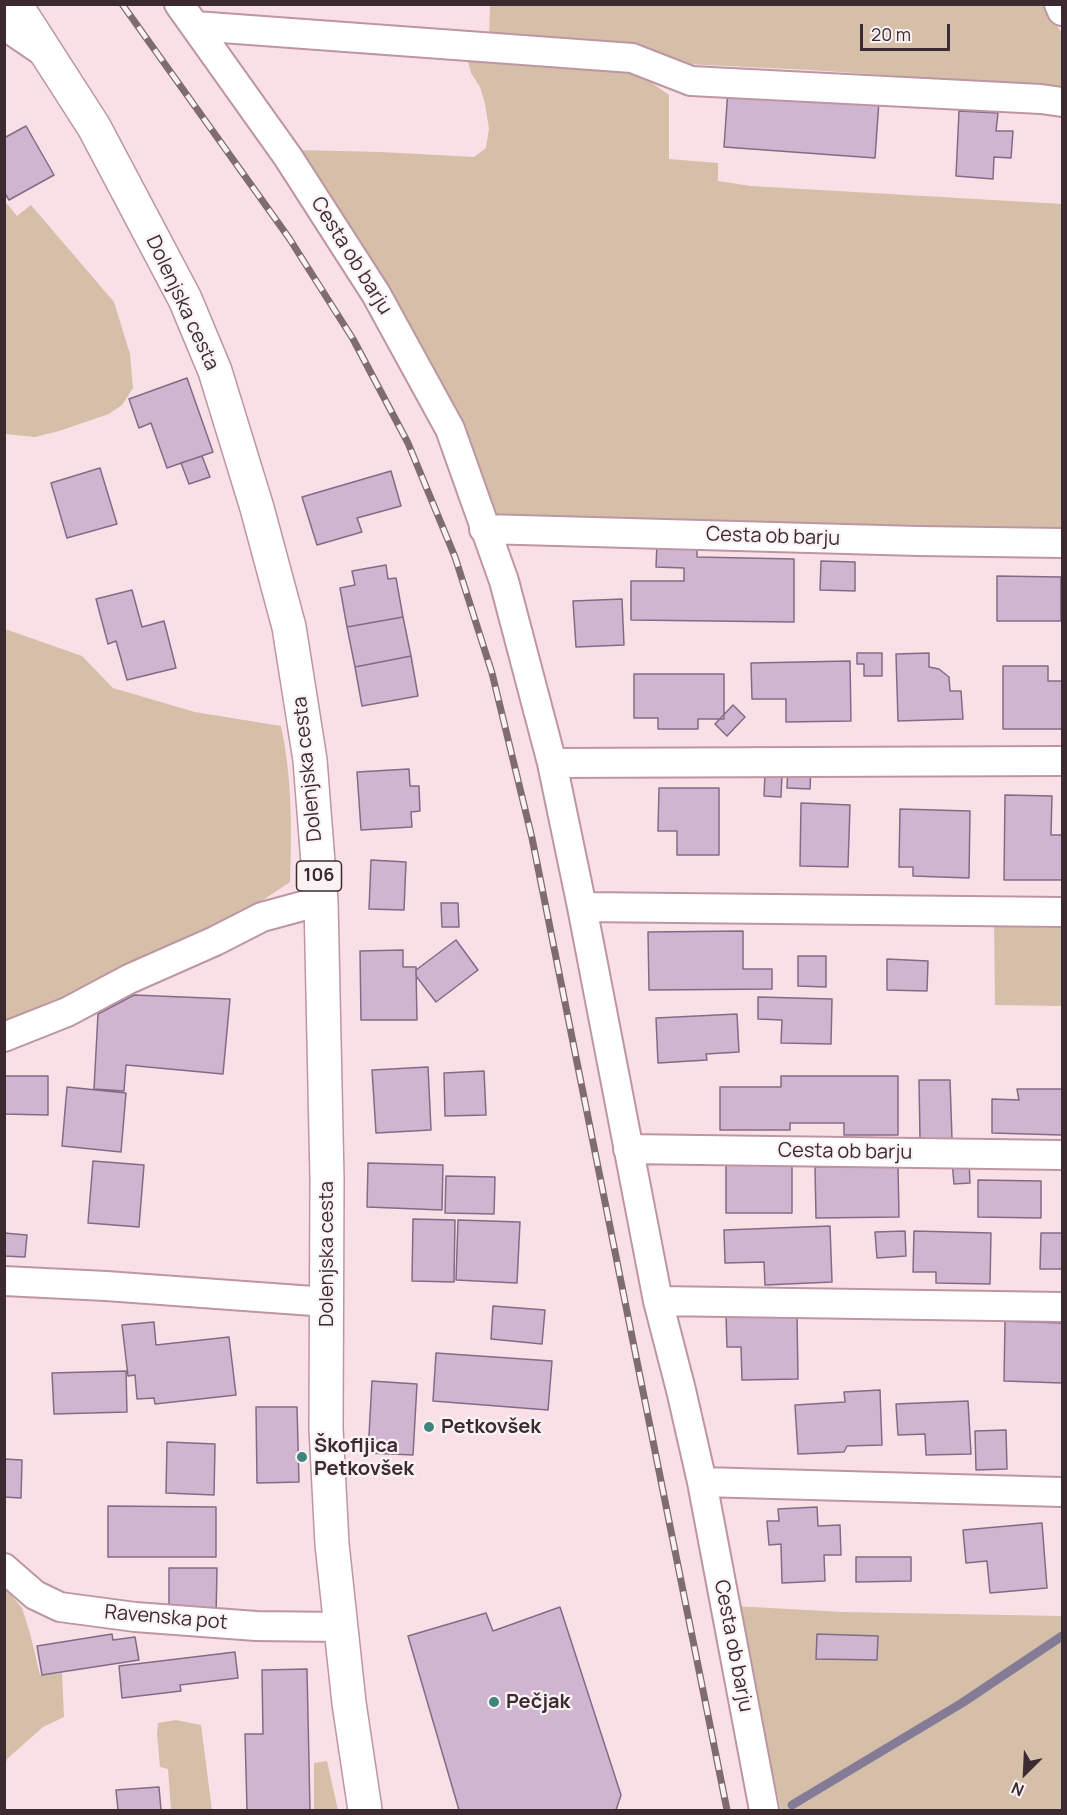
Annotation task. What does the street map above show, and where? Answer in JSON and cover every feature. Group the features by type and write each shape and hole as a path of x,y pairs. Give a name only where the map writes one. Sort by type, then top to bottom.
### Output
{"main road":[{"name":"Dolenjska cesta","path":"15,4 93,127 185,299 215,371 257,508 289,627 310,760 321,901 327,1155 327,1440 332,1544 349,1703 365,1810"}],"street":[{"path":"1059,4 1062,11"},
{"path":"187,15 632,58 691,81 1041,99 1062,102"},
{"name":"Cesta ob barju","path":"187,15 288,157 376,294 450,429 507,592 552,764 658,1301 702,1482 764,1810"},
{"path":"4,26 47,54"},
{"name":"Cesta ob barju","path":"484,529 1062,543"},
{"path":"552,764 1062,760"},
{"path":"4,1037 67,1012 129,979 262,917 321,901"},
{"path":"582,907 1062,912"},
{"name":"Cesta ob barju","path":"628,1149 1062,1155"},
{"path":"4,1281 327,1302"},
{"path":"658,1301 1062,1307"},
{"path":"702,1482 1062,1492"},
{"name":"Ravenska pot","path":"4,1568 35,1595 60,1607 135,1617 256,1626 341,1628"}],"shaded area":[{"path":"490,5 1043,5 1062,33 1062,87 810,70 664,63 489,37"},
{"path":"467,57 632,69 669,95 669,159 718,163 718,181 751,186 1062,204 1062,535 510,520 495,514 297,150 474,157 486,148 489,129 480,87 471,73"},
{"path":"4,200 17,216 31,205 114,302 130,354 133,388 122,405 109,414 35,437 5,434"},
{"path":"5,629 82,656 113,688 195,712 281,726 289,784 291,843 290,882 209,936 5,1031"},
{"path":"994,918 1062,920 1062,1006 995,1005"},
{"path":"5,1588 22,1608 40,1675 62,1673 64,1717 43,1727 7,1759 5,1768"},
{"path":"733,1606 844,1612 1062,1616 1062,1810 781,1810"},
{"path":"176,1720 201,1725 212,1810 171,1810 168,1769 160,1767 157,1734 158,1723"},
{"path":"327,1761 338,1810 314,1810 314,1763"}],"building":[{"path":"728,89 879,101 875,158 724,147"},
{"path":"959,111 998,113 996,131 1013,131 1011,158 994,157 993,179 956,176"},
{"path":"26,126 54,175 9,200 4,192 4,138"},
{"path":"187,378 213,452 167,468 151,423 139,428 129,399"},
{"path":"202,456 210,477 189,484 181,463"},
{"path":"100,468 117,524 67,538 51,483"},
{"path":"391,471 401,506 357,518 362,532 317,545 302,497"},
{"path":"657,543 697,544 697,557 794,559 794,622 631,620 631,581 684,581 684,568 656,567"},
{"path":"821,561 855,562 855,591 820,590"},
{"path":"386,565 388,579 396,578 403,617 347,627 340,588 355,585 352,571"},
{"path":"997,576 1061,577 1061,621 997,621"},
{"path":"132,590 142,627 164,621 176,668 127,680 116,641 108,644 96,599"},
{"path":"622,599 624,645 576,647 573,601"},
{"path":"403,617 411,656 355,667 347,627"},
{"path":"857,653 882,653 882,676 864,676 864,664 857,664"},
{"path":"929,653 929,667 939,669 949,677 950,691 961,691 963,719 898,721 896,654"},
{"path":"411,656 418,696 362,706 355,667"},
{"path":"850,661 851,721 786,722 786,699 752,699 751,663"},
{"path":"1003,666 1048,666 1048,681 1062,681 1062,729 1003,729"},
{"path":"634,674 724,674 724,719 698,719 698,729 658,729 658,718 634,718"},
{"path":"733,705 745,717 727,736 715,724"},
{"path":"788,765 811,766 810,789 787,788"},
{"path":"409,769 410,786 419,786 420,811 411,812 412,827 361,830 357,772"},
{"path":"765,773 782,774 781,797 764,796"},
{"path":"659,788 719,788 719,855 677,855 677,831 658,831"},
{"path":"1005,795 1052,796 1051,835 1062,835 1062,880 1004,880"},
{"path":"801,803 850,805 848,867 800,866"},
{"path":"900,809 970,811 969,878 913,876 913,867 899,867"},
{"path":"371,860 406,862 404,910 369,909"},
{"path":"441,903 458,903 459,927 442,927"},
{"path":"743,931 743,969 772,969 772,989 649,990 648,932"},
{"path":"456,940 478,970 436,1002 416,976 416,970"},
{"path":"403,950 403,967 416,967 417,1020 361,1020 360,951"},
{"path":"798,956 826,956 826,987 798,986"},
{"path":"887,959 928,961 927,991 887,990"},
{"path":"134,995 230,999 223,1074 126,1065 124,1091 94,1089 98,1014"},
{"path":"758,997 832,999 831,1044 781,1043 782,1020 758,1019"},
{"path":"737,1014 739,1052 706,1054 707,1060 658,1063 656,1018"},
{"path":"428,1067 431,1130 376,1133 372,1070"},
{"path":"484,1071 486,1115 445,1116 444,1073"},
{"path":"4,1076 48,1076 48,1115 4,1114"},
{"path":"781,1076 898,1076 898,1135 844,1135 844,1123 790,1123 790,1130 720,1130 720,1087 781,1087"},
{"path":"919,1080 950,1080 952,1139 920,1139"},
{"path":"67,1087 126,1093 121,1152 62,1146"},
{"path":"1017,1089 1062,1089 1062,1135 992,1133 992,1099 1019,1100"},
{"path":"93,1161 144,1165 139,1227 88,1223"},
{"path":"726,1161 792,1162 792,1213 726,1213"},
{"path":"952,1161 969,1161 970,1183 954,1184"},
{"path":"368,1163 443,1165 442,1210 367,1207"},
{"path":"898,1166 899,1217 816,1218 815,1167"},
{"path":"446,1176 495,1177 494,1214 445,1213"},
{"path":"978,1180 1041,1181 1041,1218 978,1217"},
{"path":"413,1219 455,1220 454,1282 412,1281"},
{"path":"458,1220 520,1222 517,1283 456,1280"},
{"path":"830,1226 832,1282 765,1285 764,1262 725,1263 724,1230"},
{"path":"905,1231 906,1256 877,1258 875,1232"},
{"path":"914,1231 991,1233 990,1284 936,1283 936,1272 913,1272"},
{"path":"4,1233 27,1235 25,1257 4,1256"},
{"path":"1041,1233 1062,1233 1062,1269 1040,1269"},
{"path":"493,1306 545,1310 542,1344 491,1339"},
{"path":"797,1313 798,1379 742,1380 741,1347 727,1347 726,1315"},
{"path":"1005,1321 1062,1323 1062,1383 1004,1381"},
{"path":"154,1322 156,1345 229,1337 236,1395 155,1404 154,1398 137,1399 135,1375 128,1376 122,1325"},
{"path":"436,1353 552,1361 548,1410 433,1401"},
{"path":"126,1371 127,1412 54,1414 52,1373"},
{"path":"372,1381 417,1384 413,1455 368,1453"},
{"path":"880,1390 882,1445 847,1446 844,1452 798,1454 795,1405 845,1402 844,1392"},
{"path":"968,1401 971,1454 926,1455 925,1434 898,1435 896,1404"},
{"path":"256,1407 297,1407 299,1482 257,1483"},
{"path":"1006,1430 1007,1469 976,1470 975,1431"},
{"path":"167,1442 215,1444 214,1495 166,1493"},
{"path":"4,1459 22,1460 21,1498 4,1497"},
{"path":"108,1506 216,1507 216,1557 108,1557"},
{"path":"817,1507 818,1526 840,1525 841,1555 824,1555 825,1581 782,1583 781,1544 769,1545 767,1521 779,1521 778,1509"},
{"path":"1042,1523 1047,1588 990,1593 987,1561 966,1563 963,1530"},
{"path":"856,1557 911,1557 911,1581 856,1582"},
{"path":"169,1568 217,1568 216,1617 169,1617"},
{"path":"560,1607 621,1795 616,1810 459,1810 408,1636 486,1613 493,1631"},
{"path":"112,1634 113,1640 135,1637 139,1660 42,1675 37,1646"},
{"path":"817,1634 878,1636 877,1660 816,1659"},
{"path":"235,1652 238,1678 180,1685 181,1691 122,1698 119,1666"},
{"path":"307,1669 310,1810 247,1810 245,1734 263,1734 262,1670"},
{"path":"159,1787 161,1810 118,1810 116,1790"}],"waterway":[{"path":"792,1805 962,1703 1062,1636"}],"railway":[{"path":"122,4 289,238 353,339 408,443 455,557 492,673 532,838 727,1810"}],"place":[{"name":"Petkovšek","path":"429,1427"},
{"name":"Škofljica Petkovšek","path":"302,1457"},
{"name":"Pečjak","path":"494,1702"}]}
